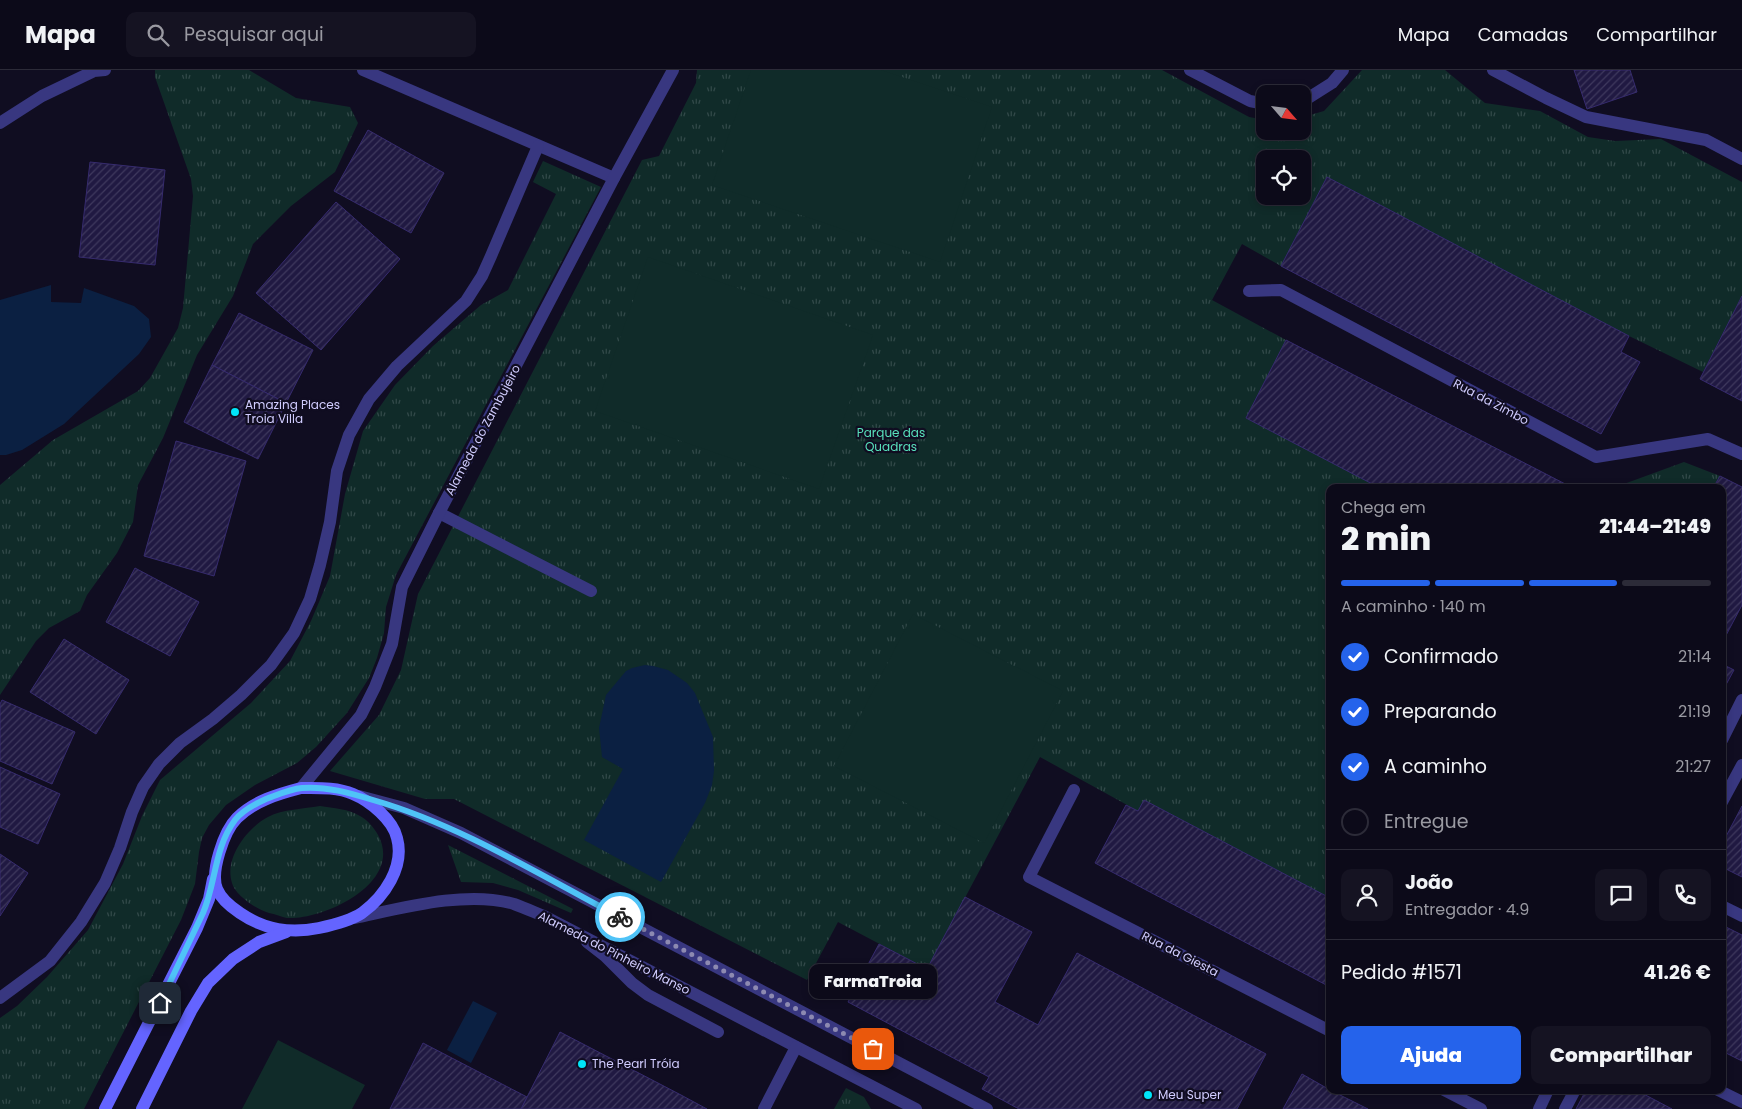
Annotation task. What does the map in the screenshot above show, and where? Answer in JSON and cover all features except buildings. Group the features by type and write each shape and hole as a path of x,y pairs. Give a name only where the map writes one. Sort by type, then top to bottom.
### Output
{"main road":[{"path":"104,1109 197,928 209,899 216,861 235,819 254,805 278,794 301,788 328,788 352,794 370,803 386,818 398,838 398,856 395,873 382,894 361,914 327,926 287,932 259,942 233,959 208,983 191,1011 142,1109"},
{"path":"216,861 216,888 228,905 246,917 287,932"}],"street":[{"path":"0,123 42,96 94,71 105,70"},
{"path":"363,70 614,178"},
{"name":"Alameda do Zambujeiro","path":"301,788 361,715 375,687 392,644 402,587 614,178 673,70"},
{"path":"1190,70 1250,101 1256,102"},
{"path":"1311,96 1332,83 1342,70"},
{"path":"1493,70 1586,117 1706,140 1742,159"},
{"path":"0,998 50,961 81,922 105,883 143,787 159,764 180,743 213,719 271,666 294,633 310,599 320,565 330,522 336,471 349,435 370,400 397,366 466,302 482,276 538,146"},
{"name":"Rua da Zimbo","path":"1249,291 1281,290 1596,457 1708,439 1742,454"},
{"path":"439,513 591,591"},
{"path":"1726,732 1742,700"},
{"path":"1726,795 1742,765"},
{"name":"Rua da Giesta","path":"1074,790 1029,876 1326,1029"},
{"path":"352,794 404,808 461,833 987,1109"},
{"name":"Alameda do Pinheiro Manso","path":"348,919 452,900 478,899 513,904 546,917 916,1109"},
{"path":"1726,908 1742,916"},
{"path":"569,929 605,956 632,983 648,994 718,1032"},
{"path":"764,1109 796,1047"},
{"path":"1452,1094 1481,1109"},
{"path":"1539,1109 1546,1094"},
{"path":"1565,1109 1573,1094"},
{"path":"1726,1094 1742,1102"}],"green space":[{"path":"155,70 249,70 296,98 350,107 358,123 335,172 291,206 253,244 233,296 197,355 163,438 138,485 133,522 117,553 87,595 80,611 49,628 36,641 0,695 0,485 53,440 138,391 150,378 178,328 183,308 193,196 191,179 155,77"},
{"name":"Parque das Quadras","path":"697,70 1162,70 1249,117 1256,118 1256,140 1311,140 1311,115 1324,111 1362,70 1445,70 1485,103 1540,111 1588,137 1615,141 1661,139 1742,182 1742,296 1703,372 1629,336 1327,177 1281,266 1242,244 1212,300 1286,340 1246,418 1374,484 1326,484 1326,896 1144,800 1138,811 1040,757 927,969 838,922 807,980 454,799 425,799 330,771 379,715 401,670 418,594 642,160 659,156 696,83"},
{"path":"751,70 881,70 992,107 940,262 712,185"},
{"path":"543,161 601,187 396,575 386,607 384,633 369,678 347,713 316,747 297,763 255,785 226,805 209,825 202,838 195,884 181,920 84,1109 0,1109 0,1018 17,1006 47,977 88,930 123,864 142,816 160,780 251,703 290,661 311,621 330,576 345,494 363,431 395,385 433,346 481,305 508,290 556,194 533,182"},
{"path":"648,257 873,335 819,489 595,411"},
{"path":"1684,462 1720,476 1715,484 1624,484"},
{"path":"913,614 1063,691 984,843 834,766"},
{"path":"320,806 341,809 356,814 366,820 375,830 383,852 380,868 371,882 356,895 339,905 303,917 285,918 264,911 247,901 234,888 230,873 234,854 245,836 252,828 274,814"},
{"path":"448,845 573,909 571,913 518,890 493,883 461,882"},
{"path":"278,1040 365,1085 352,1109 242,1109"},
{"path":"846,1088 864,1097 871,1109 834,1109"}],"water":[{"path":"51,285 51,302 81,303 84,288 134,306 149,319 151,337 139,354 64,424 22,450 0,455 0,300"},
{"path":"645,665 668,670 687,683 695,693 713,737 714,771 712,785 705,803 661,882 584,840 623,769 602,757 599,728 606,695 626,671"},
{"path":"473,1001 497,1013 471,1063 447,1050"}],"way so far":[{"path":"620,917 873,1049"}],"place":[{"name":"Amazing Places Troia Villa","path":"235,412"},
{"name":"FarmaTroia","path":"873,1049"},
{"name":"The Pearl Tróia","path":"582,1064"},
{"name":"Meu Super","path":"1148,1095"}],"route":[{"path":"160,1003 191,941 209,899 216,861 235,819 254,805 278,794 301,788 328,788 404,808 429,818 620,917"}]}
